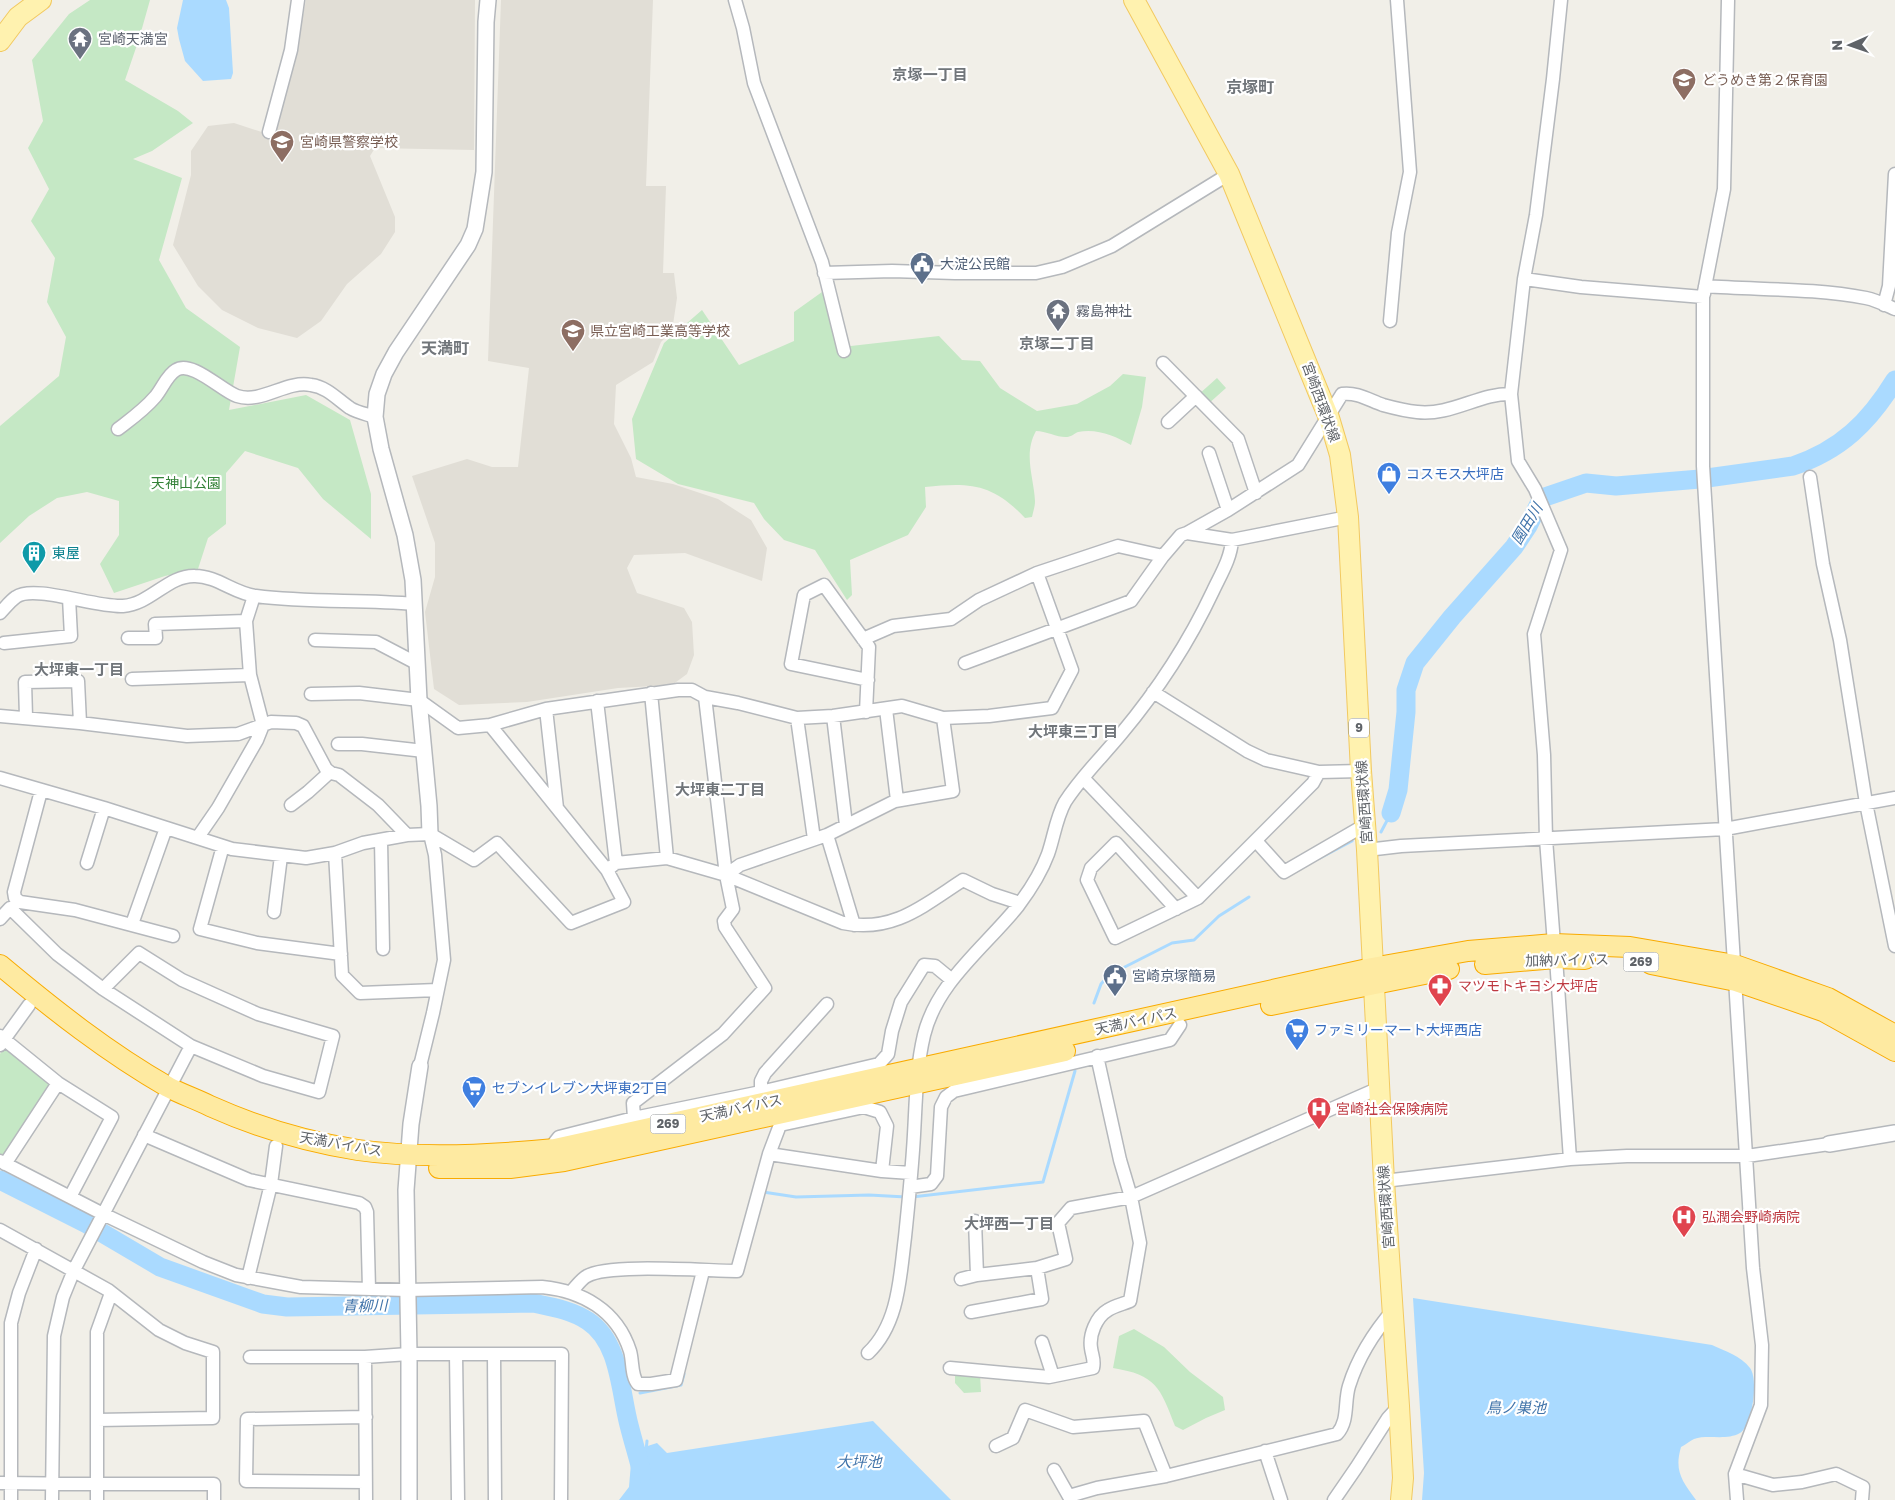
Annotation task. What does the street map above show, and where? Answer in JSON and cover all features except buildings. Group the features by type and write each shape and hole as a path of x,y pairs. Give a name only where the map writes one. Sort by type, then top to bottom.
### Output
{"highway":[{"name":"加納バイパス","path":"1373,975 1468,951 1555,951 1628,959 1736,973 1828,998 1895,1035"},
{"name":"天満バイパス","path":"0,965 73,1025 167,1093 277,1132 407,1161 510,1168 564,1161 778,1120 916,1077 1373,975"},
{"name":"加納バイパス","path":"1736,973 1823,1011 1895,1051"},
{"name":"天満バイパス","path":"0,981 103,1062 167,1093 228,1128 276,1146 359,1162 407,1161 555,1149 1180,1025 1373,975"}],"main road":[{"path":"0,41 18,17 41,0"},
{"name":"宮崎西環状線","path":"1134,0 1229,174 1329,418 1340,455 1348,517 1384,1182 1400,1406 1403,1478 1401,1500"}],"street":[{"path":"269,132 290,50 298,0"},
{"path":"409,1500 407,1161 420,1066 434,1013 444,960 435,855 430,834 419,700 415,604 410,558 381,449 375,417 377,394 384,374 396,352 468,245 475,229 484,172 488,0"},
{"path":"734,0 743,28 750,66 759,99 822,262 844,351"},
{"path":"1390,321 1398,233 1410,172 1397,0"},
{"path":"1561,0 1536,215 1524,279 1511,394 1518,461 1536,489 1561,550 1534,634 1544,755 1546,839 1570,1159"},
{"path":"1728,0 1724,189 1704,291 1703,484 1736,973 1753,1268 1762,1345 1761,1405 1735,1474 1737,1500"},
{"path":"824,272 1036,272 1062,267 1112,246 1229,174"},
{"path":"1524,279 1582,288 1704,291 1751,289 1806,290 1868,299 1890,307 1889,286 1895,174"},
{"path":"1163,363 1238,439 1256,493"},
{"path":"118,429 144,410 170,376 176,370 184,367 194,370 235,395 244,398 255,397 292,384 313,385 326,389 352,409 375,417"},
{"path":"966,663 1131,601 1163,556 1181,535 1228,510 1298,465 1329,418 1342,394 1352,393 1384,405 1427,412 1455,408 1501,394 1511,394"},
{"path":"1168,422 1196,396"},
{"path":"1210,453 1228,510"},
{"path":"1810,477 1824,564 1840,640 1866,803 1895,946"},
{"path":"1187,533 1232,540 1348,517"},
{"path":"868,1353 878,1344 883,1336 899,1288 910,1193 916,1077 928,1020 952,980 1020,903 1036,880 1047,856 1062,806 1153,692 1188,639 1203,614 1231,552 1232,540"},
{"path":"863,639 893,626 951,619 979,600 1037,573 1118,546 1163,556"},
{"path":"311,694 359,693 419,700 458,728 490,725 546,709 678,690 692,690 705,697 797,718 833,716 902,706 943,718 989,716 1052,708 1072,670 1037,573"},
{"path":"0,613 17,596 36,592 109,606 126,606 141,602 176,579 195,576 212,579 254,596 296,600 386,601 415,604"},
{"path":"866,712 868,680 869,648 824,585 804,595 791,664 868,680"},
{"path":"198,838 218,808 257,740 263,725 250,675 246,621 254,596"},
{"path":"4,643 71,636 69,598"},
{"path":"128,638 156,638 155,624 246,621"},
{"path":"315,640 376,642 418,664"},
{"path":"132,679 250,675"},
{"path":"26,717 25,682 78,681 80,723"},
{"path":"1153,692 1247,751 1266,760 1319,772 1361,772"},
{"path":"651,694 667,858"},
{"path":"634,1118 632,1103 723,1034 765,988 725,927 724,921 733,908 726,875 705,697"},
{"path":"0,778 104,808 232,849 281,856 306,858 335,853 363,843 407,835 430,834 474,860 497,843 570,923 624,902 612,866 597,701"},
{"path":"546,709 557,808"},
{"path":"886,709 897,800"},
{"path":"0,716 26,717 187,736 238,734 263,725 279,722 296,723 303,726 326,769 339,775 378,805 407,835"},
{"path":"833,716 846,825"},
{"path":"797,718 814,840"},
{"path":"726,875 740,865 827,835 897,800 953,791 943,718"},
{"path":"490,725 557,808 612,866"},
{"path":"338,744 362,744 424,751"},
{"path":"291,804 308,792 330,772"},
{"path":"1176,909 1116,843 1091,868 1086,880 1116,938 1176,909 1198,898 1313,783 1319,772"},
{"path":"1083,778 1198,898"},
{"path":"41,791 14,892 15,898 20,902 75,910 174,936"},
{"path":"1367,850 1401,846 1725,829 1895,798"},
{"path":"87,864 104,808"},
{"path":"1256,840 1284,872 1366,825"},
{"path":"132,924 166,828"},
{"path":"827,835 854,925"},
{"path":"381,840 383,949"},
{"path":"223,846 200,928 257,943 340,954"},
{"path":"335,853 342,975 360,992 437,990"},
{"path":"274,912 281,856"},
{"path":"612,866 667,858 726,875 843,923 854,925 876,926 895,920 915,911 963,880 992,894 1020,903"},
{"path":"0,919 10,908 57,954 103,989 191,1046 262,1076 319,1092 333,1036 258,1014 182,980 139,953 103,989"},
{"path":"555,1149 555,1142 559,1137 634,1118 762,1092 879,1064 888,1054 892,1031 901,1002 924,965 935,966 952,980"},
{"path":"762,1092 761,1081 765,1073 827,1004"},
{"path":"29,1005 1,1040 58,1083 112,1117 70,1197"},
{"path":"910,1193 931,1184 937,1176 941,1107 946,1097 954,1091 1170,1040 1180,1025"},
{"path":"52,1500 54,1336 63,1297 88,1242 191,1046"},
{"path":"950,1368 1053,1376 1093,1368 1095,1361 1090,1348 1092,1333 1097,1320 1108,1309 1130,1301 1140,1243 1131,1197 1120,1160 1097,1056"},
{"path":"58,1083 2,1162 103,1214 216,1268 248,1278 301,1287 407,1292 542,1287 563,1289 596,1305 615,1321 624,1334 630,1352 635,1381 638,1384 651,1384 676,1380 703,1271"},
{"path":"961,1279 977,1275 1037,1268 1066,1258 1058,1223 1071,1208 1131,1197 1379,1088"},
{"path":"571,1292 587,1276 602,1271 631,1269 737,1271 778,1120 864,1107 880,1112 887,1126 882,1171"},
{"path":"1384,1182 1570,1159 1627,1156 1747,1156 1895,1133"},
{"path":"144,1135 249,1180 351,1200 365,1207 368,1212 369,1289"},
{"path":"248,1278 270,1184 276,1146"},
{"path":"769,1154 882,1171 911,1173"},
{"path":"975,1221 977,1275"},
{"path":"0,1230 112,1293 159,1330 184,1343 214,1352 213,1418 97,1420"},
{"path":"10,1500 5,1484 5,1419 11,1322 19,1292 36,1249"},
{"path":"971,1312 1042,1298 1037,1268"},
{"path":"97,1500 97,1332 112,1293"},
{"path":"1054,1470 1070,1498 1098,1488 1166,1476 1337,1434 1343,1427 1349,1388 1359,1359 1380,1325 1394,1310"},
{"path":"1042,1342 1053,1376"},
{"path":"456,1354 458,1500"},
{"path":"494,1354 495,1500"},
{"path":"250,1357 562,1354 561,1500"},
{"path":"365,1357 366,1500"},
{"path":"1334,1500 1388,1418 1400,1406"},
{"path":"996,1446 1013,1438 1026,1410 1073,1427 1144,1421 1166,1476"},
{"path":"366,1417 247,1419 246,1482 366,1482"},
{"path":"1265,1451 1281,1500"},
{"path":"1735,1474 1773,1485 1802,1482 1836,1474 1863,1487 1862,1500"},
{"path":"5,1484 52,1482 214,1484 214,1500"}],"shaded area":[{"name":"宮崎県警察学校","path":"306,0 475,0 474,150 375,148 370,156 395,217 395,232 381,254 347,284 321,321 297,338 258,328 222,310 198,286 173,245 191,175 191,151 208,126 234,123 274,136 294,62"},
{"name":"県立宮崎工業高等学校","path":"501,0 653,0 646,186 666,186 663,273 674,273 677,298 672,331 661,342 653,362 616,385 614,424 631,458 636,477 673,484 718,499 751,520 767,548 762,581 685,553 634,555 627,568 637,593 684,608 692,622 694,655 687,674 672,685 618,688 527,702 459,705 434,689 425,612 435,577 435,543 412,476 467,459 492,467 518,467 529,368 488,361"}],"green space":[{"name":"天神山公園","path":"90,0 150,0 125,80 178,111 193,123 152,151 133,159 182,178 159,260 186,308 240,347 229,410 306,395 350,420 371,494 371,539 323,499 298,468 245,451 226,473 226,524 208,538 198,569 165,576 114,593 100,564 119,535 119,501 87,492 57,498 29,516 0,543 0,426 59,376 66,337 47,302 55,258 31,221 49,189 28,148 43,121 32,60 69,14"},
{"path":"822,292 842,347 939,336 962,360 980,361 1000,388 1037,411 1077,404 1110,386 1123,374 1146,377 1142,407 1131,445 1099,432 1078,432 1064,437 1036,431 1030,448 1030,466 1035,501 1032,517 1025,518 1002,498 980,488 956,485 925,487 926,507 908,535 850,560 852,595 847,600 815,550 784,540 764,519 754,503 678,484 636,459 632,419 664,343 702,310 739,365 794,341 794,312"},
{"path":"1217,378 1226,388 1207,405 1198,395"},
{"path":"6,1045 52,1085 5,1157 0,1155 0,1054"},
{"path":"1134,1329 1164,1347 1190,1372 1223,1397 1225,1410 1183,1430 1175,1426 1160,1392 1148,1379 1113,1368 1119,1336"},
{"path":"960,1373 980,1374 981,1392 964,1393 955,1383 955,1376"}],"water":[{"path":"183,0 226,0 229,8 233,73 231,79 203,81 185,61 177,28"},
{"name":"鳥ノ巣池","path":"1413,1298 1712,1345 1737,1357 1750,1368 1753,1374 1753,1402 1748,1422 1740,1433 1735,1435 1694,1439 1681,1447 1678,1463 1679,1469 1683,1481 1696,1500 1422,1500 1424,1473"},
{"name":"大坪池","path":"873,1421 951,1500 619,1500 629,1487 632,1451 657,1443 667,1453"}],"waterway":[{"name":"園田川","path":"1391,813 1398,790 1406,712 1406,690 1415,663 1452,617 1514,547 1528,526 1542,498 1586,483 1616,486 1700,479 1793,466 1826,452 1852,433 1875,409 1895,380"},
{"path":"1381,832 1391,813"},
{"path":"1320,858 1352,841"},
{"path":"1094,1003 1101,984 1109,975 1172,943 1194,940 1219,916 1249,897"},
{"path":"912,1197 1043,1182 1075,1071"},
{"name":"青柳川","path":"0,1180 87,1224 160,1267 263,1304 287,1307 533,1303 575,1314 599,1330 613,1354 642,1473"},
{"path":"763,1192 796,1197 869,1195 906,1197"},
{"path":"640,1393 681,1385 684,1374"},
{"path":"646,1451 647,1441"}],"place":[{"name":"宮崎天満宮","path":"80,60"},
{"name":"どうめき第２保育園","path":"1684,101"},
{"name":"宮崎県警察学校","path":"282,163"},
{"name":"大淀公民館","path":"922,285"},
{"name":"霧島神社","path":"1058,332"},
{"name":"県立宮崎工業高等学校","path":"573,352"},
{"name":"コスモス大坪店","path":"1389,495"},
{"name":"東屋","path":"34,574"},
{"name":"宮崎京塚簡易","path":"1115,997"},
{"name":"マツモトキヨシ大坪店","path":"1440,1007"},
{"name":"ファミリーマート大坪西店","path":"1297,1051"},
{"name":"セブンイレブン大坪東2丁目","path":"474,1109"},
{"name":"宮崎社会保険病院","path":"1319,1130"},
{"name":"弘潤会野崎病院","path":"1684,1238"}],"district":[{"name":"京塚一丁目","path":"930,75"},
{"name":"京塚町","path":"1250,87"},
{"name":"京塚二丁目","path":"1057,344"},
{"name":"天満町","path":"445,348"},
{"name":"大坪東一丁目","path":"79,670"},
{"name":"大坪東三丁目","path":"1073,732"},
{"name":"大坪東二丁目","path":"720,790"},
{"name":"大坪西一丁目","path":"1009,1224"}]}
